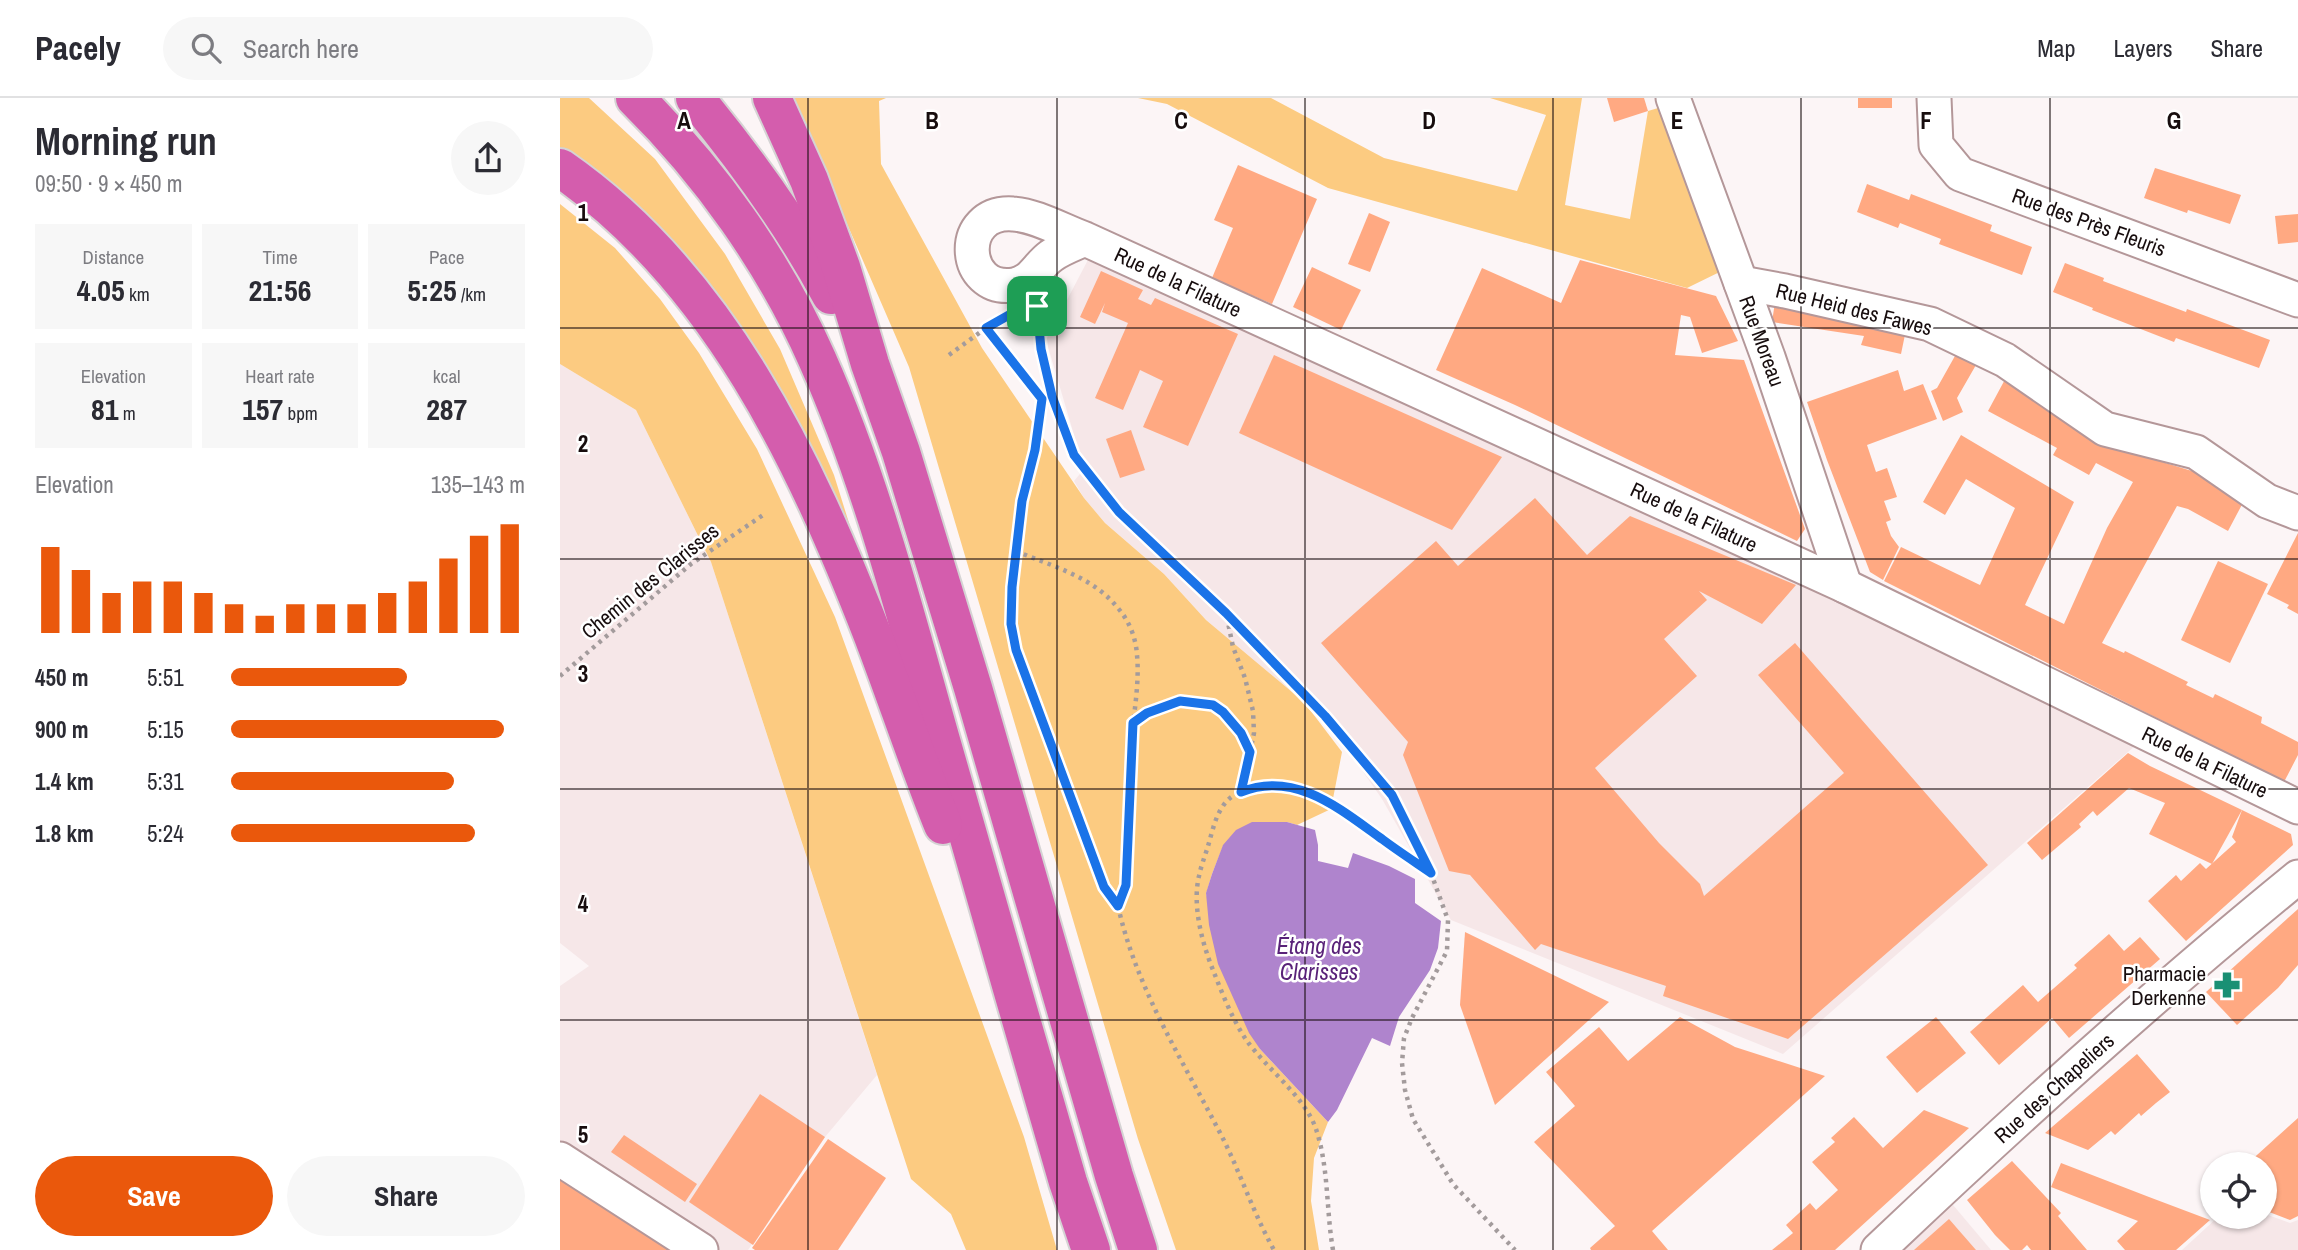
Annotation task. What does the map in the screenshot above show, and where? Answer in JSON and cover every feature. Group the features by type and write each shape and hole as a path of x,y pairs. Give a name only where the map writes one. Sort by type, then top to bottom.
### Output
{"highway":[{"path":"635,98 667,129 739,221 792,308 817,359 857,459 892,569 1068,1182 1091,1250"},
{"path":"695,98 752,169 811,257 870,364"},
{"path":"772,98 823,217 901,452 974,688 1114,1176 1138,1250"},
{"path":"560,168 620,215 677,277 734,350 760,392 845,565 919,765 1021,1018"}],"street":[{"name":"Rue Moreau","path":"1673,98 1768,357 1845,586"},
{"name":"Rue des Près Fleuris","path":"1934,98 1936,145 1960,174 2298,299"},
{"name":"Rue de la Filature","path":"1084,239 1845,586 2298,807"},
{"name":"Rue Heid des Fawes","path":"1741,282 1930,324 2005,360 2105,429 2196,452 2267,501 2298,513"},
{"name":"Rue des Chapeliers","path":"1878,1250 2012,1123 2298,877"},
{"path":"560,1159 701,1250"}],"path":[{"path":"1027,309 1037,306 1041,349 1052,396 1074,455 1119,512 1226,613 1325,716 1392,795 1431,873 1448,920 1447,951 1404,1038 1402,1063 1405,1090 1413,1119 1453,1184 1515,1250"},
{"path":"949,355 1009,315"},
{"path":"986,328 1042,399 1035,450 1022,501 1012,587 1011,624 1016,650 1090,852 1104,887 1118,906 1125,937 1148,996 1240,1171 1274,1250"},
{"path":"1042,399 1052,396"},
{"name":"Chemin des Clarisses","path":"560,676 691,564 763,515"},
{"path":"1016,551 1052,564 1099,589 1118,607 1131,628 1137,654 1126,885 1118,906"},
{"path":"1226,613 1233,647 1245,678 1253,711 1254,733 1241,792"},
{"path":"1133,723 1147,713 1180,701 1213,705 1223,712 1241,733 1250,752"},
{"path":"1333,1250 1322,1154 1315,1127 1302,1105 1247,1040 1212,968 1203,941 1197,903 1198,878 1222,806 1232,796 1267,785 1287,786 1315,794 1431,873"}],"shaded area":[{"path":"560,98 589,98 655,159 725,254 780,349 834,475 869,587 802,448 560,148"},
{"path":"786,98 886,98 879,101 881,164 982,348 1084,498 1105,523 1164,574 1206,620 1304,702 1342,752 1331,809 1297,825 1287,822 1223,846 1206,894 1260,1049 1328,1122 1314,1158 1311,1201 1319,1250 1176,1250 1138,1139 909,367 809,136"},
{"path":"1138,98 1271,98 1384,158 1517,191 1546,115 1490,98 1582,98 1565,205 1630,219 1648,111 1675,103 1734,265 1687,288 1328,188 1167,104"},
{"path":"560,204 615,248 660,299 699,353 757,449 835,617 1024,1137 1057,1250 966,1250 951,1214 911,1179 711,562 636,410 560,364"},
{"path":"1090,256 1762,563 2136,745 1783,1054 1451,920 1382,799 1345,746 1304,702 1206,620 1164,574 1105,523 1074,481 1084,469 1046,340"},
{"path":"560,364 636,410 711,562 877,1075 825,1137 748,1250 560,1250 560,986 589,966 560,943"},
{"path":"1953,1205 1991,1250 1901,1250"},
{"path":"2277,1218 2290,1223 2298,1220 2298,1250 2182,1250 2205,1229 2277,1229"}],"water":[{"name":"Étang des Clarisses","path":"1252,822 1287,822 1315,830 1318,861 1348,868 1353,853 1415,879 1415,903 1441,921 1438,948 1430,970 1399,1017 1390,1046 1372,1038 1337,1110 1328,1122 1260,1049 1249,1033 1218,964 1209,925 1206,893 1223,845 1236,830"}],"building":[{"path":"1607,98 1644,98 1648,111 1614,122"},
{"path":"1858,98 1892,98 1892,108 1858,108"},
{"path":"1238,165 1317,199 1272,304 1212,278 1233,228 1214,220"},
{"path":"2155,168 2241,195 2230,224 2144,198"},
{"path":"1867,184 1909,200 1911,194 1992,225 1990,231 2032,247 2022,275 1939,244 1941,239 1900,223 1898,228 1857,212"},
{"path":"1369,213 1390,222 1370,272 1348,264"},
{"path":"2298,214 2298,242 2278,244 2275,216"},
{"path":"1580,260 1716,296 1738,341 1702,353 1690,317 1681,315 1675,355 1744,360 1805,529 1797,541 1515,405 1436,370 1482,268 1561,303"},
{"path":"2065,263 2104,278 2103,281 2270,340 2259,368 2176,338 2174,342 2053,292"},
{"path":"1312,267 1361,290 1341,330 1293,307"},
{"path":"1101,271 1143,290 1138,299 1151,305 1155,298 1238,334 1188,446 1143,427 1163,381 1140,370 1123,410 1095,398 1128,323 1102,312 1105,303 1095,324 1080,317"},
{"path":"1775,302 1907,325 1901,354 1861,345 1864,336 1772,322"},
{"path":"1960,347 1980,358 1957,398 1963,412 1943,421 1931,391 1937,388"},
{"path":"1274,355 1502,457 1452,530 1239,433"},
{"path":"1898,370 1904,391 1923,384 1937,419 1867,445 1876,472 1887,468 1897,497 1884,501 1891,520 1886,522 1899,547 1883,580 1870,572 1807,402"},
{"path":"2009,372 2109,438 2146,457 2205,475 2246,497 2228,531 2188,509 2177,506 2102,643 2124,653 2125,651 2188,682 2186,685 2213,698 2215,694 2262,717 2261,723 2298,742 2298,755 2284,782 1884,581 1901,547 1980,585 2015,508 1966,479 1945,515 1923,502 1961,435 2074,502 2025,605 2064,624 2107,528 2133,482 2096,463 2089,475 2053,455 2057,448 1988,411"},
{"path":"1131,430 1145,470 1120,478 1106,439"},
{"path":"1535,498 1587,555 1630,516 1796,585 1762,624 1699,591 1707,600 1664,639 1697,676 1595,768 1659,843 1700,884 1704,896 1844,773 1758,675 1795,643 1988,865 1788,1039 1663,996 1666,986 1541,944 1535,950 1470,875 1449,871 1403,755 1408,742 1321,643 1436,541 1458,566"},
{"path":"2298,533 2298,614 2287,608 2289,605 2267,594"},
{"path":"2218,561 2268,584 2230,663 2181,640"},
{"path":"2128,753 2242,810 2212,864 2149,834 2165,803 2129,788 2097,816 2093,811 2079,824 2081,827 2042,860 2027,843"},
{"path":"2242,810 2291,834 2293,845 2186,941 2148,901 2176,875 2181,881 2200,863 2206,869 2236,842 2232,837"},
{"path":"2298,909 2298,965 2278,988 2237,1025 2206,992"},
{"path":"1465,932 1609,1002 1495,1105 1460,1005"},
{"path":"2109,934 2124,951 2140,937 2160,959 2069,1038 2052,1018 1999,1065 1970,1032 2023,985 2038,1002 2077,968 2074,965"},
{"path":"1680,1017 1735,1047 1825,1076 1652,1231 1668,1250 1591,1250 1590,1248 1615,1226 1534,1142 1575,1106 1546,1072 1599,1027 1628,1061"},
{"path":"1936,1017 1966,1053 1917,1093 1886,1057"},
{"path":"2137,1054 2170,1092 2141,1116 2139,1113 2115,1135 2111,1131 2088,1150 2045,1133"},
{"path":"760,1094 825,1137 753,1245 689,1202"},
{"path":"1924,1110 1969,1128 1835,1250 1772,1250 1793,1233 1786,1225 1810,1203 1816,1210 1838,1190 1812,1162 1835,1142 1831,1138 1854,1117 1883,1148"},
{"path":"2298,1118 2298,1216 2290,1220 2277,1215 2277,1152 2260,1152"},
{"path":"624,1135 697,1184 685,1202 611,1152"},
{"path":"828,1139 886,1178 838,1250 752,1248"},
{"path":"2012,1161 2061,1213 2058,1216 2087,1250 2031,1250 2027,1245 2022,1250 2010,1250 1995,1235 1967,1200"},
{"path":"2061,1163 2200,1216 2200,1229 2176,1250 2125,1250 2117,1241 2138,1221 2051,1187"},
{"path":"560,1175 679,1250 560,1250"},
{"path":"1949,1219 1976,1250 1914,1250"}],"place":[{"name":"Pharmacie Derkenne","path":"2227,985"}],"route":[{"path":"1037,306 1041,349 1052,396 1074,455 1119,512 1226,613 1325,716 1392,795 1431,873 1315,794 1287,786 1267,785 1241,792 1250,752 1241,733 1223,712 1213,705 1180,701 1147,713 1133,723 1126,885 1118,906 1104,887 1016,650 1011,624 1012,587 1022,501 1035,450 1042,399 986,328 1009,315 1037,306"}]}
